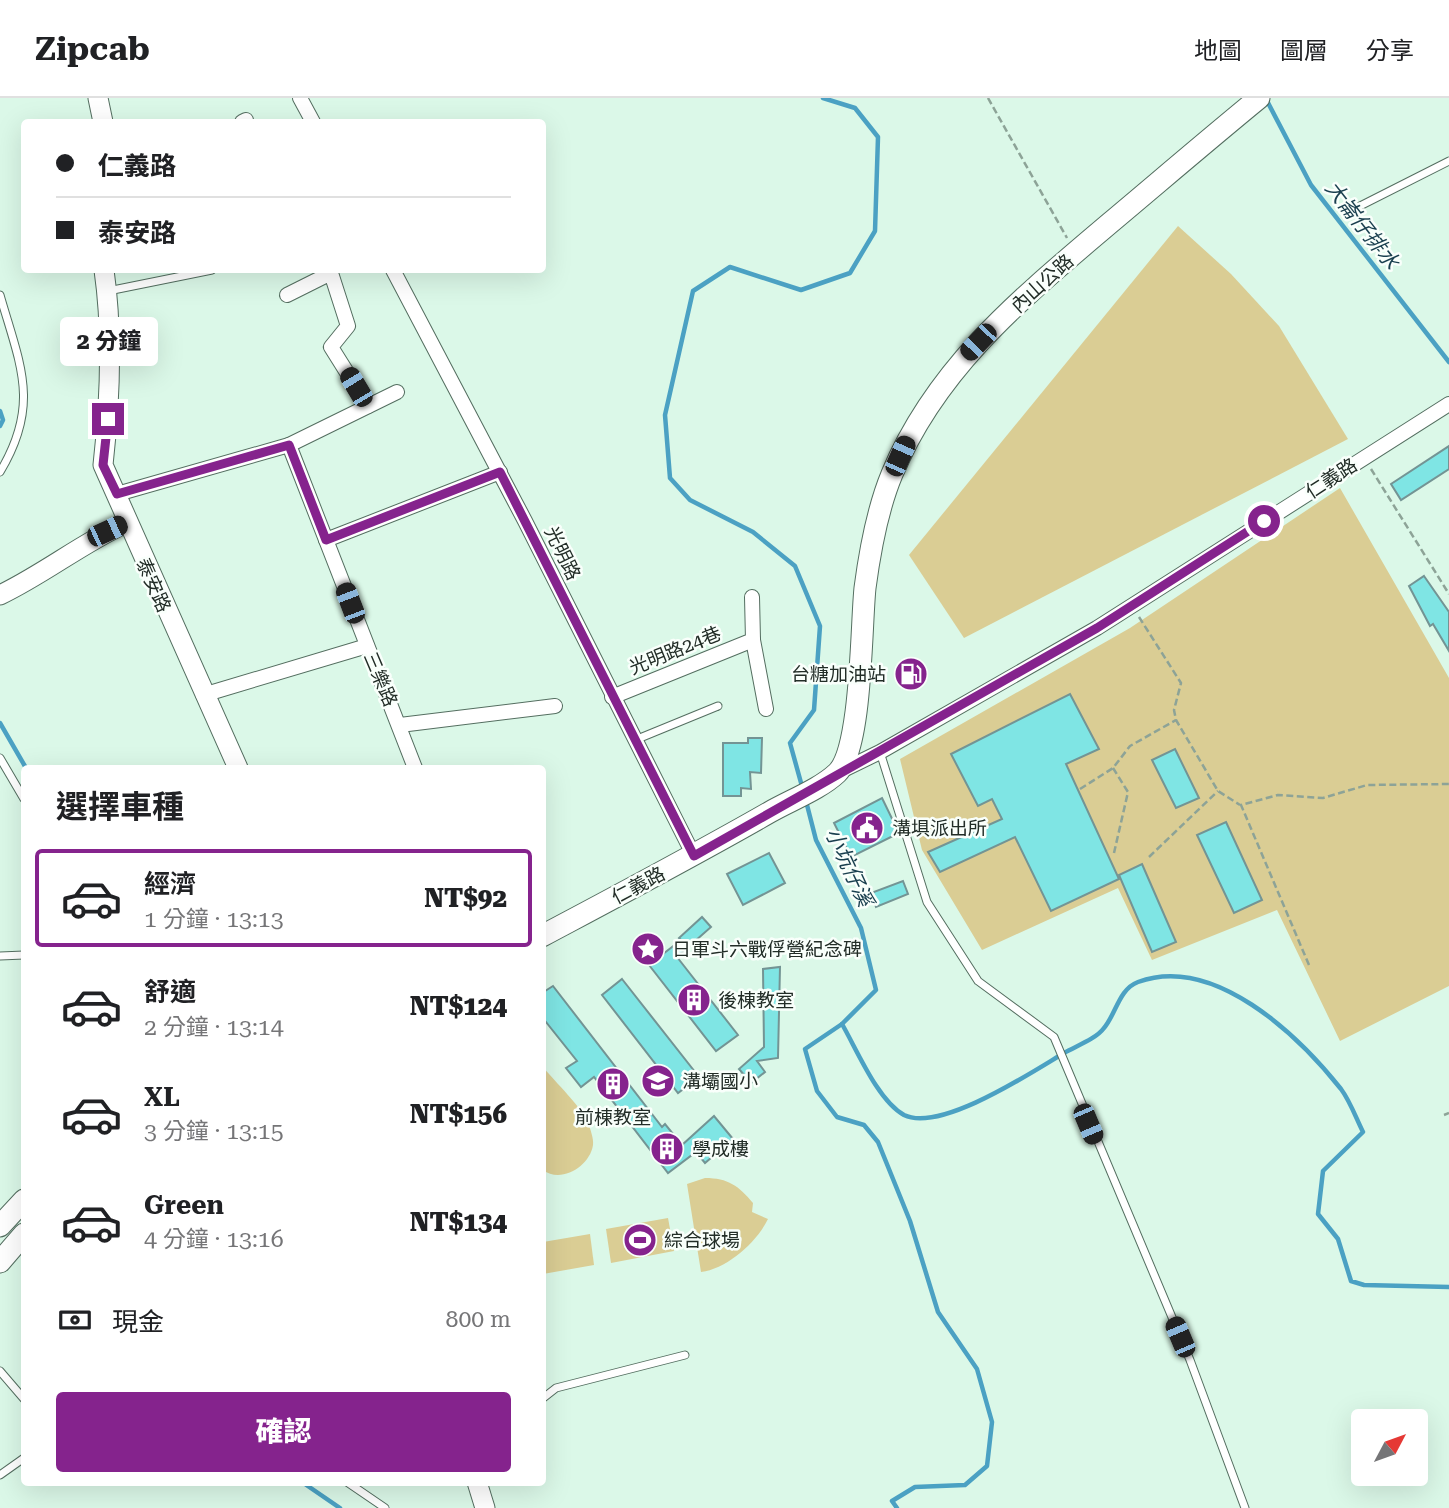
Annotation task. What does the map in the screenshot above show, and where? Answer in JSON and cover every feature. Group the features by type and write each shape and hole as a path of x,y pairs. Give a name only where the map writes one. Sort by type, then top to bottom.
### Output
{"main road":[{"name":"內山公路","path":"838,772 848,745 859,683 865,591 876,524 891,477 909,435 936,391 968,352 1075,253 1259,98"},
{"name":"仁義路","path":"546,934 694,856 838,772"},
{"path":"0,1226 21,1203"},
{"path":"0,1262 21,1238"}],"street":[{"path":"98,98 102,119"},
{"path":"300,98 311,119"},
{"name":"泰安路","path":"104,273 107,291 108,419 103,465 117,494 126,523 237,765"},
{"path":"287,295 331,273"},
{"path":"335,273 348,327 331,347 368,407"},
{"name":"光明路","path":"395,273 500,472 694,856"},
{"path":"117,494 289,445 397,393"},
{"name":"仁義路","path":"838,772 880,752 1132,606 1449,404"},
{"name":"三樂路","path":"289,445 414,765"},
{"path":"326,540 500,472"},
{"path":"0,595 27,582 88,540 126,523"},
{"path":"752,597 753,640 766,709"},
{"name":"光明路24巷","path":"612,697 753,640"},
{"path":"203,695 367,646"},
{"path":"400,725 555,706"},
{"path":"478,1486 485,1508"}],"lane":[{"path":"1360,206 1449,161"},
{"path":"107,291 197,273"},
{"path":"0,295 24,379 25,405 20,431 0,472"},
{"path":"635,741 718,705"},
{"path":"880,752 927,902 978,981 1054,1037 1190,1360 1245,1508"},
{"path":"0,758 21,794"},
{"path":"0,956 21,955"},
{"path":"546,1396 556,1388 685,1355"},
{"path":"0,1371 21,1396"},
{"path":"0,1475 21,1460"},
{"path":"353,1486 385,1508"}],"path":[{"path":"988,98 1075,253"},
{"path":"1364,457 1449,594"},
{"path":"1132,606 1181,683 1174,710 1175,720 1219,791 1241,805 1309,965"},
{"path":"1080,789 1113,768 1130,746 1175,720"},
{"path":"1113,768 1128,792 1114,853"},
{"path":"1241,805 1278,795 1323,798 1367,785 1449,784"},
{"path":"1149,857 1219,791"},
{"path":"1444,1115 1449,1112"}],"shaded area":[{"path":"1178,226 1231,274 1279,326 1348,439 964,638 909,555"},
{"path":"1340,488 1449,678 1449,986 1340,1041 1277,910 1152,960 1118,888 982,950 922,850 900,759 1130,628"},
{"path":"546,1070 580,1110 588,1123 593,1145 586,1160 574,1171 550,1174 546,1172"},
{"path":"705,1178 732,1184 753,1203 752,1212 768,1219 757,1237 740,1253 721,1266 701,1272 687,1184"},
{"name":"綜合球場","path":"668,1218 674,1251 611,1263 606,1229"},
{"path":"590,1234 594,1265 546,1273 546,1241"}],"building":[{"path":"1449,446 1449,469 1401,500 1391,484"},
{"path":"1424,576 1449,612 1449,651 1433,624 1430,626 1409,586"},
{"path":"1070,694 1099,749 1066,764 1119,879 1051,911 1015,837 940,872 928,852 1002,819 992,799 978,806 951,754"},
{"path":"748,738 762,738 761,773 750,772 751,789 741,788 741,796 723,796 723,743 748,743"},
{"path":"1175,749 1199,798 1176,808 1152,760"},
{"name":"溝埧派出所","path":"882,798 899,833 851,857 834,823"},
{"path":"1226,822 1262,900 1234,913 1197,835"},
{"path":"769,853 785,883 743,905 727,874"},
{"path":"1142,864 1176,942 1152,952 1119,875"},
{"path":"903,881 908,894 876,907 871,893"},
{"name":"後棟教室","path":"702,917 711,927 677,957 738,1035 716,1051 649,965 681,940 679,938"},
{"path":"780,967 778,1058 757,1061 765,1072 751,1083 739,1069 764,1047 763,969"},
{"path":"622,979 699,1077 678,1093 602,995"},
{"path":"553,986 662,1127 665,1124 682,1145 714,1116 733,1139 705,1163 696,1152 668,1173 594,1077 581,1087 566,1068 577,1061 546,1022 546,990"}],"waterway":[{"name":"小坑仔溪","path":"803,790 790,743 814,710 820,626 795,566 753,532 690,500 670,478 665,415 693,291 730,267 801,290 850,273 875,231 878,137 855,108 823,98"},
{"name":"大崙仔排水","path":"1266,99 1311,185 1449,362"},
{"path":"0,411 3,420 0,426"},
{"path":"0,723 24,765"},
{"name":"小坑仔溪","path":"806,801 816,840 861,928 876,990 842,1024 805,1049 817,1091 837,1117 864,1125 878,1142 910,1221 938,1312 977,1369 992,1422 987,1466 965,1485 915,1487 892,1501 897,1508"},
{"path":"842,1024 885,1099 904,1115 920,1118 940,1116 986,1098 1091,1039 1104,1028 1126,990 1138,982 1167,976 1196,979 1224,989 1252,1005 1302,1046 1341,1089 1363,1132 1323,1171 1318,1214 1338,1239 1351,1281 1364,1285 1449,1287"},
{"path":"308,1486 340,1508"}],"place":[{"name":"台糖加油站","path":"911,674"},
{"name":"溝埧派出所","path":"867,828"},
{"name":"日軍斗六戰俘營紀念碑","path":"648,949"},
{"name":"後棟教室","path":"694,1000"},
{"name":"溝壩國小","path":"658,1081"},
{"name":"前棟教室","path":"613,1084"},
{"name":"學成樓","path":"667,1149"},
{"name":"綜合球場","path":"640,1240"}],"route":[{"path":"108,419 103,465 117,494 289,445 326,540 500,472 694,856 838,772 880,752 1097,628 1264,521"}]}
